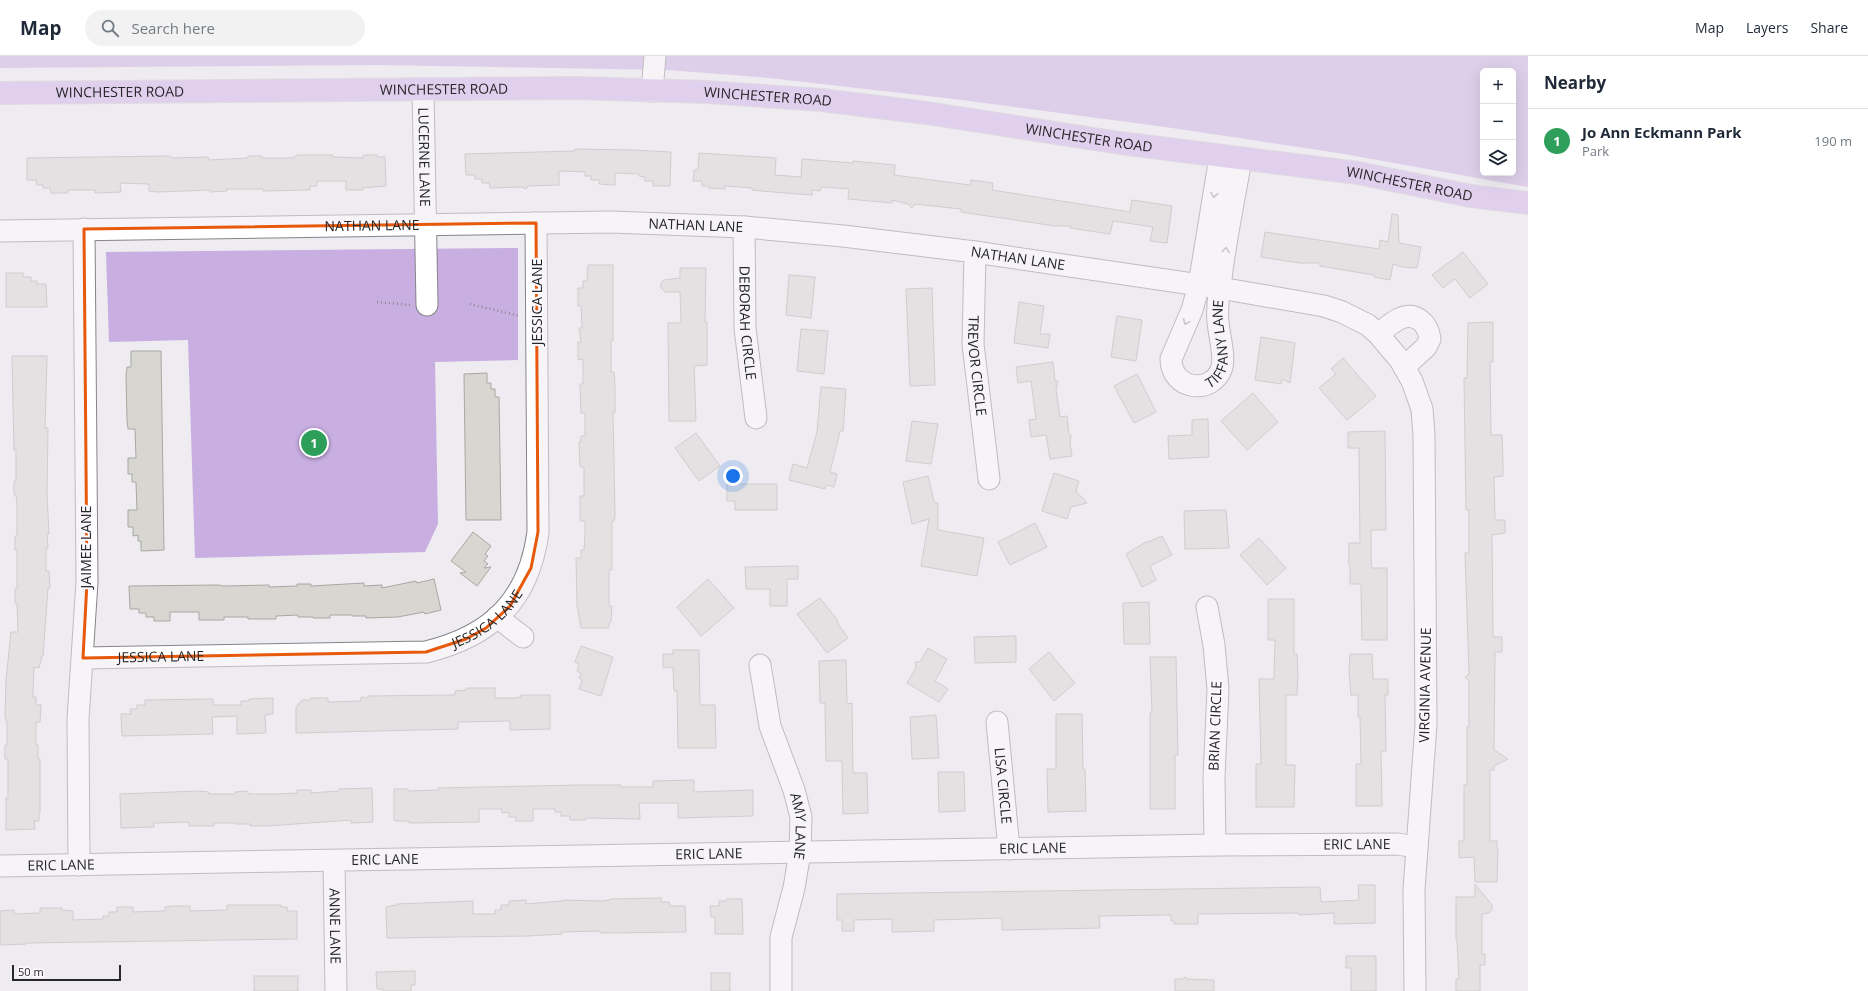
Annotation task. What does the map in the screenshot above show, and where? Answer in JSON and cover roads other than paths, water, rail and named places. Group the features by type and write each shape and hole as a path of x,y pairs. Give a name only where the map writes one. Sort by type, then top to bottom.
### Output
{"main road":[{"name":"WINCHESTER ROAD","path":"0,93 576,88 652,90 821,100 928,113 1120,143 1358,174 1471,196 1528,203"}],"street":[{"path":"652,90 655,56"},
{"name":"LUCERNE LANE","path":"423,89 427,305"},
{"name":"TIFFANY LANE","path":"1230,158 1218,321 1222,366 1218,376 1210,383 1199,386 1179,381 1171,367 1171,359 1192,310 1230,158"},
{"name":"NATHAN LANE","path":"0,231 611,222 744,227 843,236 975,252 1220,288 1324,306 1355,318 1368,325 1378,334"},
{"name":"JESSICA LANE","path":"83,658 426,652 466,639 486,628 510,606 530,568 538,532 536,223"},
{"name":"DEBORAH CIRCLE","path":"744,227 745,328 756,418"},
{"name":"JAIMEE LANE","path":"79,865 78,719 87,582 84,229"},
{"name":"TREVOR CIRCLE","path":"975,252 973,344 989,479"},
{"path":"1378,334 1400,318 1412,317 1422,321 1426,326 1430,339 1408,374"},
{"name":"VIRGINIA AVENUE","path":"1378,334 1408,374 1422,409 1424,435 1426,724 1414,890 1415,991"},
{"name":"BRIAN CIRCLE","path":"1207,607 1214,645 1218,689 1214,777 1215,845"},
{"path":"497,618 523,637"},
{"name":"AMY LANE","path":"760,665 770,726 794,790 801,817 800,852 794,888 780,937 781,991"},
{"name":"LISA CIRCLE","path":"997,722 1009,849"},
{"name":"ERIC LANE","path":"0,866 1215,845 1397,844 1417,847"},
{"name":"ANNE LANE","path":"334,861 336,991"}],"place":[{"name":"Jo Ann Eckmann Park","path":"314,443"}]}
